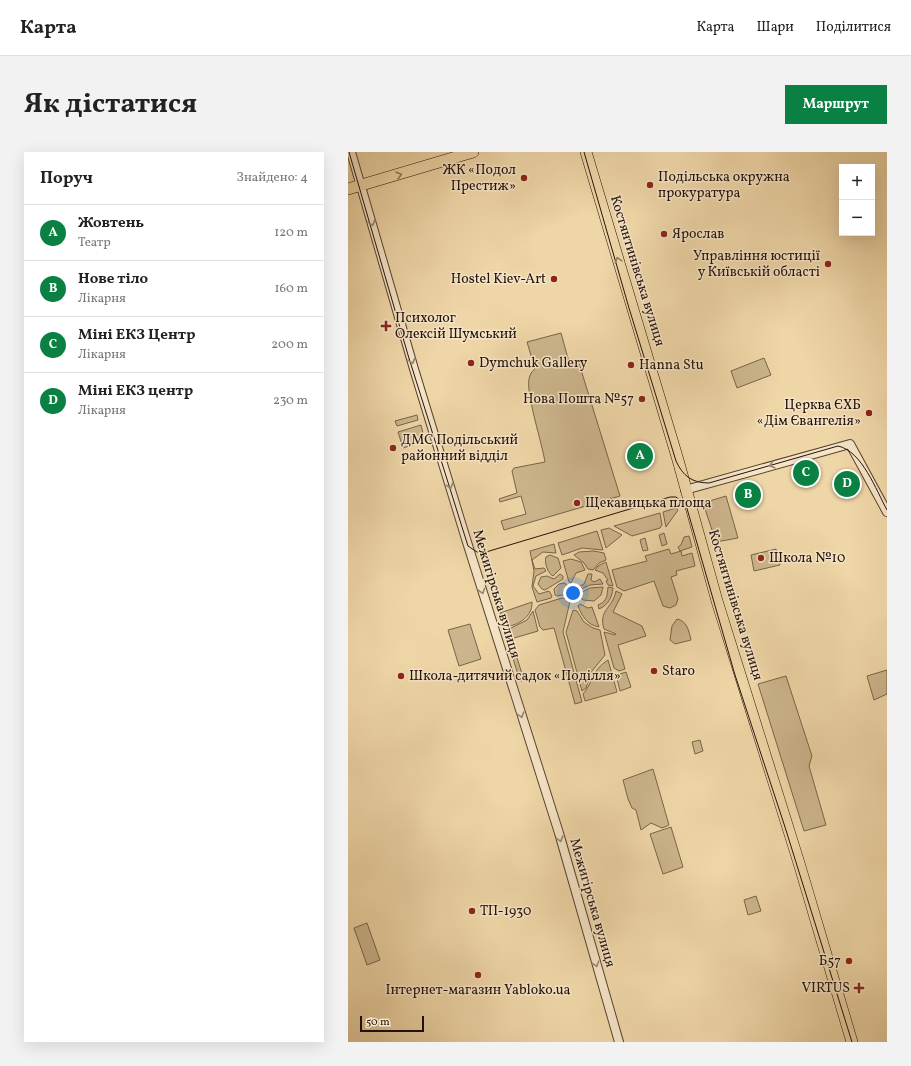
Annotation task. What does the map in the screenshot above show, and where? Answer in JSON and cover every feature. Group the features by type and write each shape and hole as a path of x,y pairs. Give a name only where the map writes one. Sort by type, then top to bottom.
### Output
{"main road":[{"path":"348,189 473,152"},
{"name":"Костянтинівська вулиця","path":"586,152 678,460 685,490 717,601 797,856 852,1042"}],"street":[{"name":"Межигірська вулиця","path":"351,152 414,369 508,676 559,833 619,1042"},
{"path":"685,490 850,444 887,512"}],"shaded area":[{"path":"561,333 569,362 578,360 620,496 504,530 501,521 526,514 521,496 500,502 499,499 517,493 512,471 514,468 545,462 530,396 529,379 531,373 535,369 527,342"},
{"path":"764,358 771,375 737,388 731,371"},
{"path":"417,415 418,420 397,426 395,421"},
{"path":"421,425 425,441 403,448 398,432"},
{"path":"726,496 738,538 716,542 703,503"},
{"path":"676,508 678,510 666,527 663,512"},
{"path":"660,513 662,525 660,528 632,536 614,526"},
{"path":"609,528 622,535 606,548 601,530"},
{"path":"597,531 603,550 582,548 562,555 558,543"},
{"path":"664,533 667,544 662,546 659,535"},
{"path":"689,536 692,547 680,551 678,547 681,545 684,537"},
{"path":"645,538 648,550 643,551 640,540"},
{"path":"554,544 556,553 543,552 532,560 535,569 544,568 546,571 536,576 533,586 539,594 549,591 552,596 551,598 537,602 532,587 534,571 530,551"},
{"path":"669,549 671,554 681,551 682,556 692,553 695,566 676,571 677,575 671,577 678,599 676,605 670,608 663,606 654,581 624,591 617,587 612,570 647,561 645,556"},
{"path":"776,549 780,565 754,571 751,555"},
{"path":"594,551 604,553 606,560 599,563 593,570 588,569 584,563 574,555 579,552"},
{"path":"550,555 558,558 561,568 553,576 546,565 546,557"},
{"path":"571,559 581,562 585,570 576,573 571,583 569,582 563,561"},
{"path":"606,562 613,586 608,585 606,581 608,580 603,573 595,570 598,566"},
{"path":"560,574 563,576 563,579 545,590 538,584 541,577 547,576 554,579"},
{"path":"588,574 592,574 591,580 594,582 600,579 603,584 590,585 577,591 576,588 584,584"},
{"path":"559,584 566,584 568,594 555,595 554,589"},
{"path":"603,587 601,595 594,601 583,600 578,594 590,588"},
{"path":"608,587 613,588 611,598 599,609 598,605 604,602"},
{"path":"616,591 622,594 613,612 642,626 646,636 618,645 625,669 619,671 614,668 604,632 616,634 604,629 603,623 604,613 612,601"},
{"path":"562,598 570,601 563,632 582,702 575,704 554,628 543,630 540,627 535,610 539,605"},
{"path":"532,602 530,612 523,620 514,625 504,627 500,613"},
{"path":"580,604 588,608 592,607 599,627 586,620 578,606"},
{"path":"573,610 577,611 584,622 593,628 600,630 605,655 592,671 586,688 582,691 566,632"},
{"path":"533,611 538,631 511,639 524,680 520,681 506,636 511,628 527,620"},
{"path":"677,619 685,624 691,640 675,644 670,640 672,626"},
{"path":"470,624 481,659 459,666 448,630"},
{"path":"608,660 617,692 585,701 583,694 598,668"},
{"path":"887,670 887,694 874,700 867,676"},
{"path":"626,672 631,687 620,691 617,679 620,674"},
{"path":"786,676 812,756 809,766 826,825 804,831 758,684"},
{"path":"700,740 703,751 695,754 692,742"},
{"path":"653,769 669,825 662,828 651,823 641,830 636,810 632,808 628,799 623,780"},
{"path":"671,827 683,867 663,874 650,834"},
{"path":"756,896 761,911 748,915 744,900"},
{"path":"367,923 380,960 367,965 354,928"}],"tram line":[{"path":"349,152 408,355 468,546 477,552 486,552 670,497 676,497 686,505 735,675 785,827 852,1042"},
{"path":"584,152 629,308 676,461 685,475 698,482 709,483 838,446 847,449 861,463 873,482 887,510"}],"place":[{"name":"ЖК «Подол Престиж»","path":"524,178"},
{"name":"Подільська окружна прокуратура","path":"650,185"},
{"name":"Ярослав","path":"664,234"},
{"name":"Управління юстиції у Київській області","path":"828,264"},
{"name":"Hostel Kiev-Art","path":"554,279"},
{"name":"Психолог Олексій Шумський","path":"386,326"},
{"name":"Dymchuk Gallery","path":"471,363"},
{"name":"Hanna Stu","path":"631,365"},
{"name":"Нова Пошта №57","path":"642,399"},
{"name":"Церква ЄХБ «Дім Євангелія»","path":"869,413"},
{"name":"ДМС Подільський районний відділ","path":"393,448"},
{"name":"Жовтень","path":"640,456"},
{"name":"Міні ЕКЗ Центр","path":"806,473"},
{"name":"Міні ЕКЗ центр","path":"847,484"},
{"name":"Нове тіло","path":"748,495"},
{"name":"Щекавицька площа","path":"577,503"},
{"name":"Школа №10","path":"761,558"},
{"name":"Staro","path":"654,671"},
{"name":"Школа-дитячий садок «Поділля»","path":"401,676"},
{"name":"ТП-1930","path":"472,911"},
{"name":"Б57","path":"849,961"},
{"name":"Інтернет-магазин Yabloko.ua","path":"478,975"},
{"name":"VIRTUS","path":"859,988"}]}
